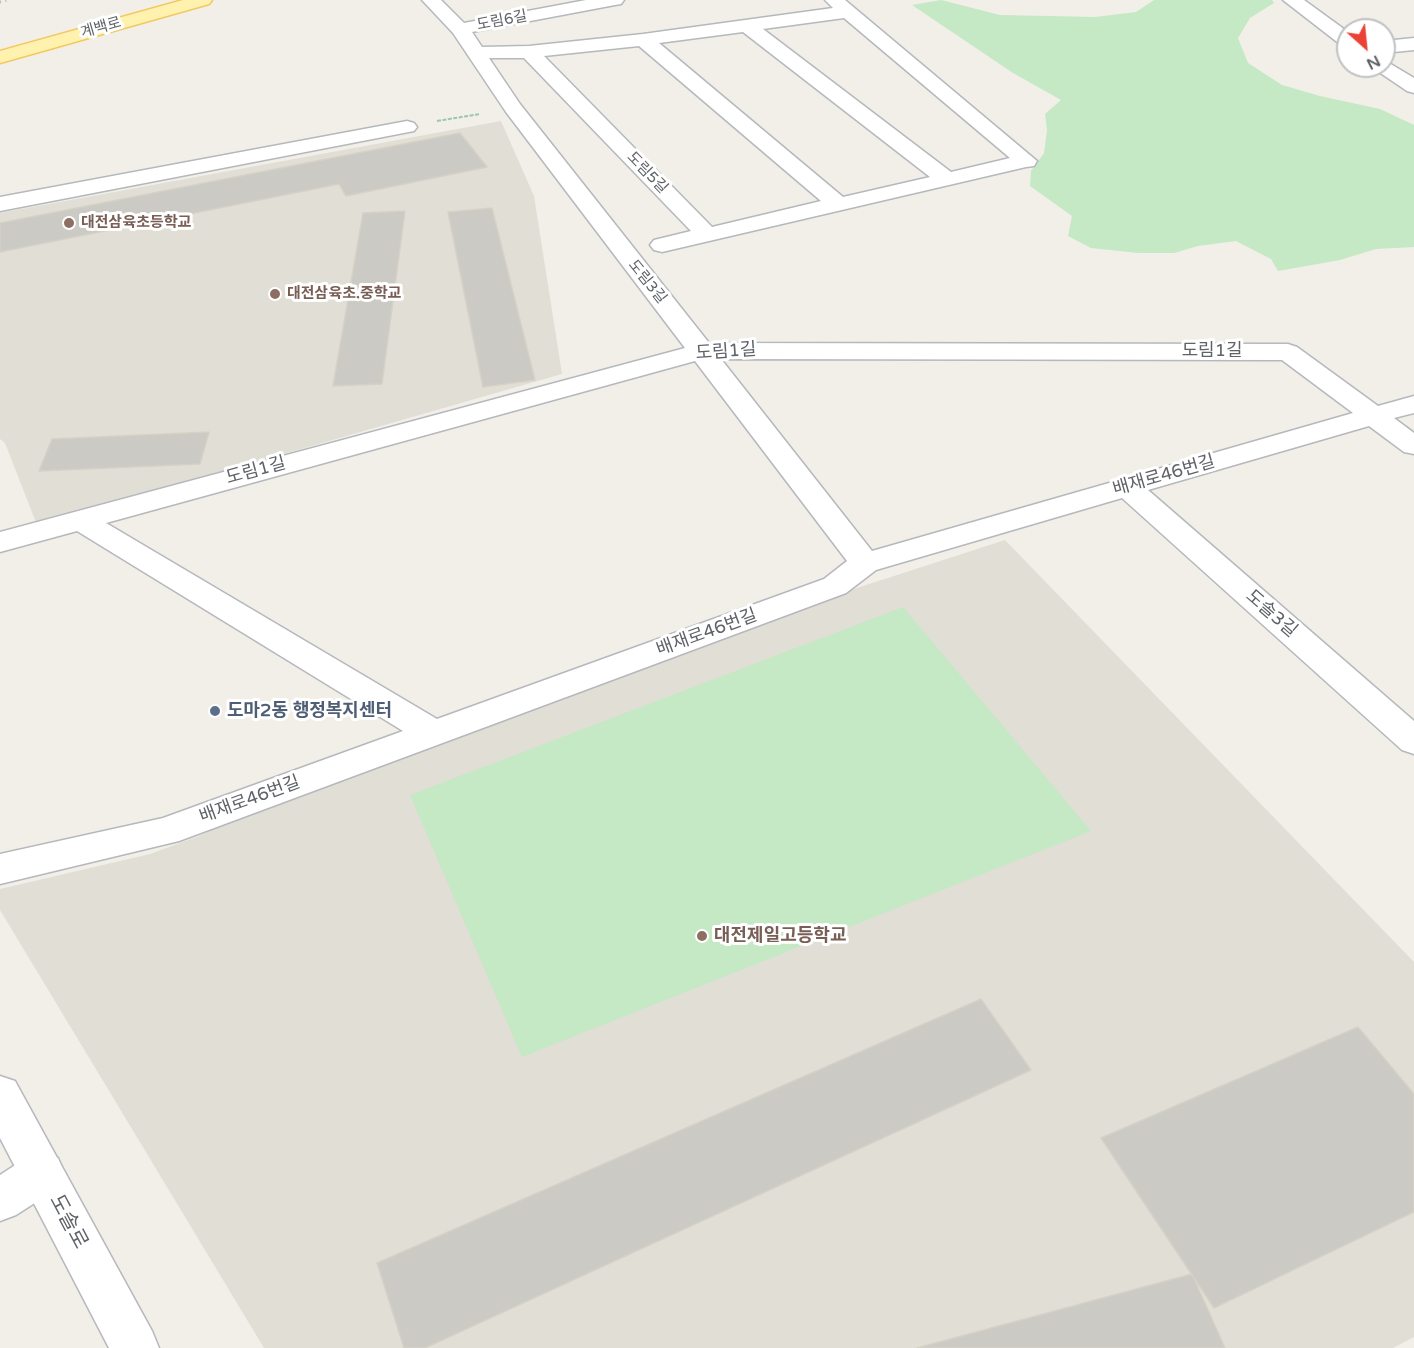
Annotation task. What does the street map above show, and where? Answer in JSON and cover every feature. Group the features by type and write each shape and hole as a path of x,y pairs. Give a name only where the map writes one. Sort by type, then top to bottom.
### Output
{"main road":[{"name":"계백로","path":"0,39 141,0"},
{"name":"계백로","path":"0,57 203,0"}],"street":[{"name":"도림3길","path":"431,0 460,29 513,108 624,255 702,351 865,563"},
{"name":"도림6길","path":"460,29 615,0"},
{"path":"1292,0 1336,32"},
{"path":"476,53 529,52 643,40 746,25 840,6 1026,161 662,245"},
{"path":"746,25 947,179"},
{"path":"643,40 838,204"},
{"path":"1396,46 1414,44"},
{"name":"도림5길","path":"529,52 707,235"},
{"path":"1396,75 1414,87"},
{"path":"0,204 407,127"},
{"name":"도림1길","path":"0,542 702,351 1288,352 1414,446"},
{"name":"배재로46번길","path":"0,869 166,831 835,586 865,563 1414,404"},
{"name":"도솔3길","path":"1127,487 1414,741"},
{"path":"79,519 434,733"},
{"name":"도솔로","path":"0,1095 135,1348"},
{"path":"0,1200 42,1173"}],"path":[{"path":"407,127 513,108"}],"shaded area":[{"name":"대전삼육초.중학교","path":"501,121 534,196 562,374 37,525 5,443 0,439 0,213"},
{"name":"대전제일고등학교","path":"1005,540 1414,962 1414,1337 1393,1348 264,1348 0,910 0,889 150,854 199,836 459,717"}],"green space":[{"path":"941,0 1000,15 1095,17 1136,12 1154,0 1272,0 1274,3 1250,18 1238,38 1248,63 1282,85 1380,109 1414,125 1414,247 1376,249 1340,260 1278,271 1271,259 1236,241 1198,246 1174,253 1138,253 1091,248 1068,236 1072,216 1030,186 1031,171 1044,153 1047,130 1045,114 1061,100 1013,73 912,5"},
{"path":"903,607 1091,831 522,1057 410,795"}],"building":[{"path":"460,133 487,167 346,196 339,184 0,252 0,223"},
{"path":"492,208 535,380 483,387 448,212"},
{"path":"405,211 382,384 333,386 363,213"},
{"path":"209,432 200,464 39,471 52,439"},
{"path":"981,999 1031,1070 425,1348 404,1348 377,1263"},
{"path":"1358,1027 1414,1094 1414,1212 1214,1308 1101,1138"},
{"path":"1192,1274 1225,1348 917,1348"}],"railway":[{"path":"0,2 9,0"}],"place":[{"name":"대전삼육초등학교","path":"69,223"},
{"name":"대전삼육초.중학교","path":"275,294"},
{"name":"도마2동 행정복지센터","path":"215,711"},
{"name":"대전제일고등학교","path":"702,936"}]}
